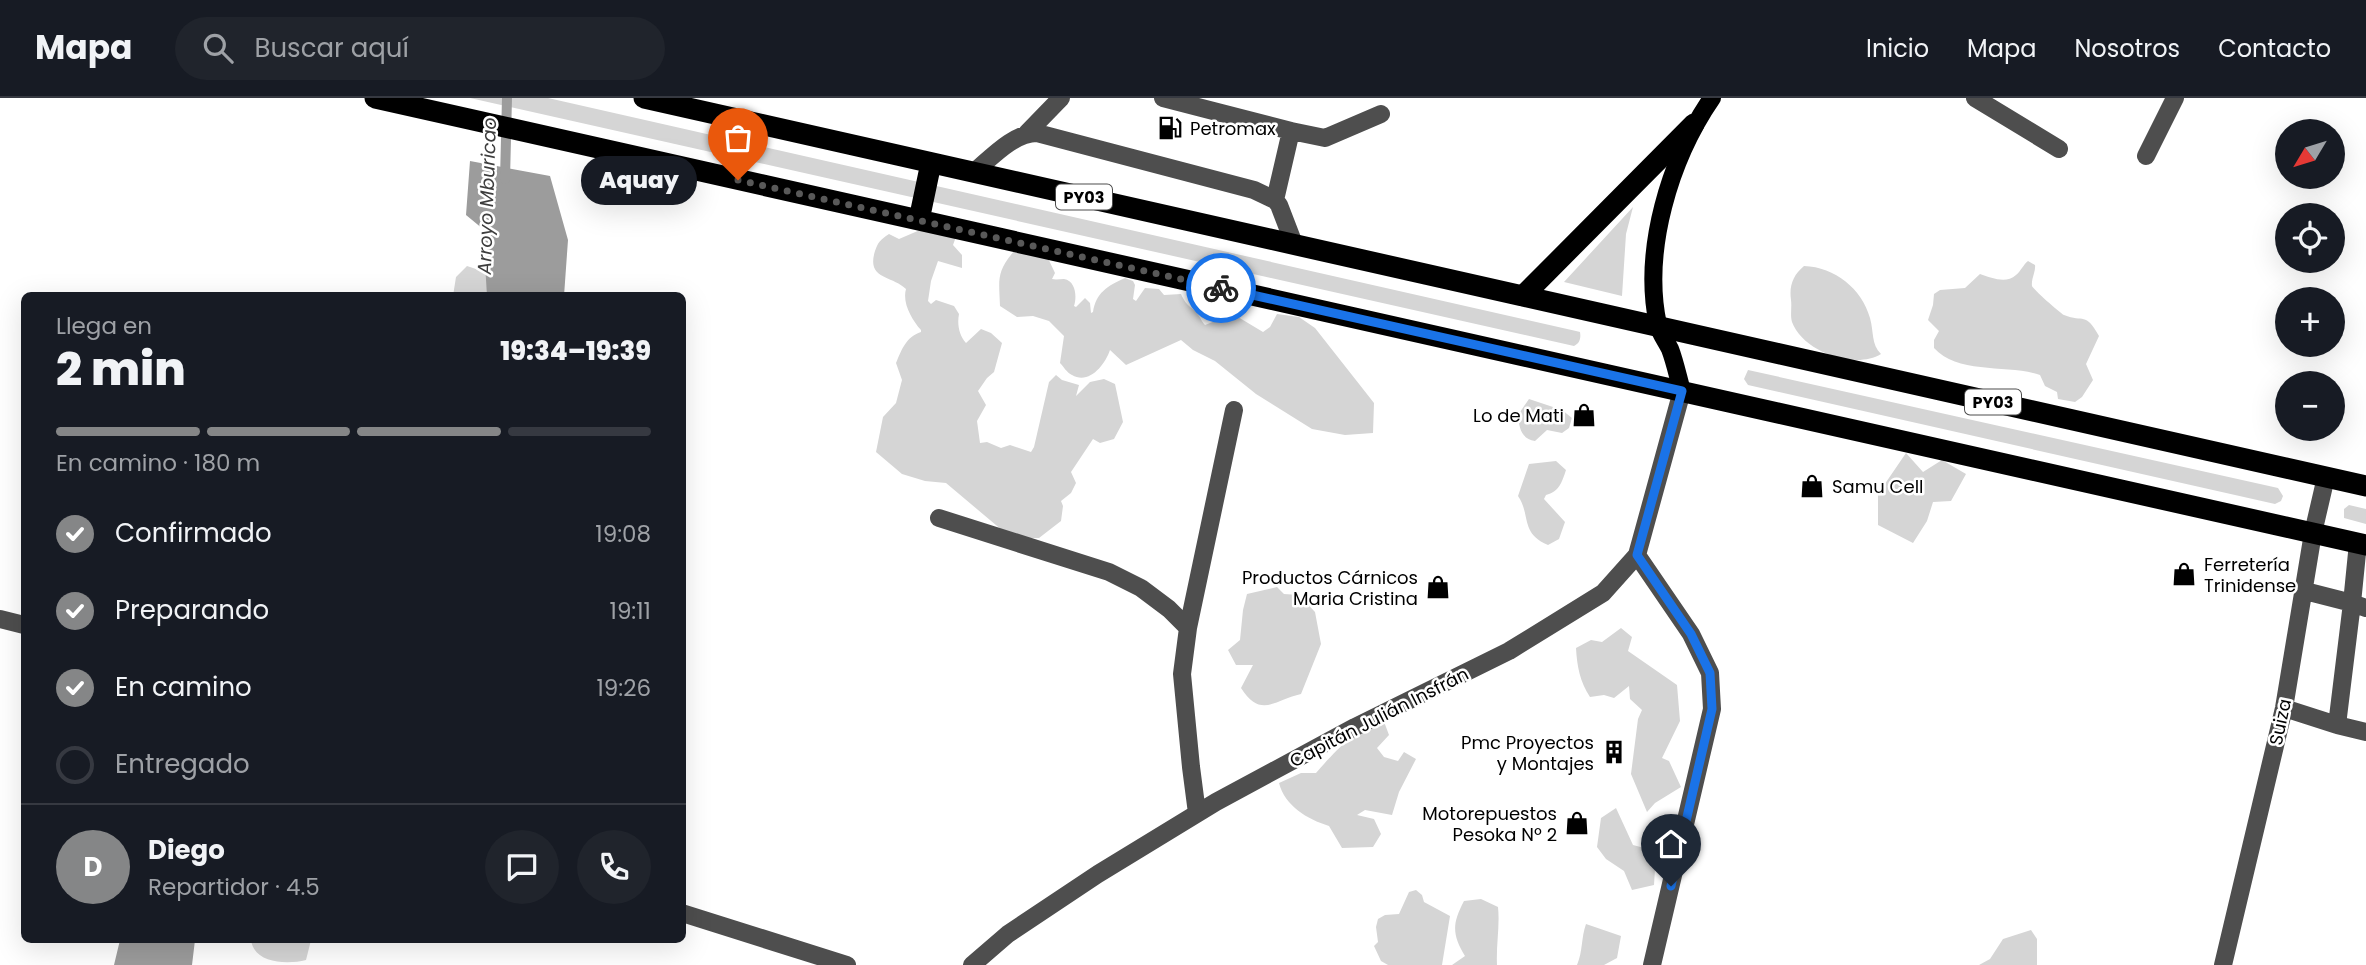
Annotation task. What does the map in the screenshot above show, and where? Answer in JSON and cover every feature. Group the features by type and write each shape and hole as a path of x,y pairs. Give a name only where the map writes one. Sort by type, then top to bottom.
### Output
{"highway":[{"path":"375,98 2362,544"},
{"name":"PY03","path":"644,98 2366,486"},
{"path":"1523,296 1694,124"},
{"path":"919,220 931,163"}],"main road":[{"path":"1682,391 1671,351 1659,327 1654,292 1658,229 1665,197 1694,124 1712,98"}],"street":[{"path":"973,173 1007,145 1027,133 1061,98"},
{"path":"1163,98 1325,138 1381,114"},
{"path":"1975,98 2059,149"},
{"path":"2146,156 2175,98"},
{"path":"1292,131 1275,200 1294,244"},
{"path":"1027,133 1181,169 1254,190 1275,200"},
{"name":"Capitán Julián Insfrán","path":"972,965 1008,934 1098,874 1198,813 1355,727 1509,651 1603,593 1637,555 1682,391"},
{"path":"1198,813 1182,674 1188,628 1234,410"},
{"name":"Suiza","path":"2223,965 2284,708 2326,477"},
{"path":"939,518 1109,572 1140,588 1169,609 1188,628"},
{"path":"2337,725 2359,606 2362,544"},
{"path":"1637,555 1691,634 1710,673 1712,709 1652,965"},
{"path":"2305,591 2359,606"},
{"path":"0,619 21,624"},
{"path":"2284,708 2366,732"},
{"path":"686,914 847,965"}],"shaded area":[{"path":"470,98 548,98 1576,331 1580,332 1580,338 1574,346"},
{"path":"1633,207 1626,234 1622,296 1564,282"},
{"path":"927,227 957,234 953,245 962,255 962,268 938,261 928,301 931,304 936,300 954,306 959,314 960,333 966,343 981,329 991,333 1002,343 994,372 978,391 986,405 977,421 980,443 987,442 1001,448 1010,445 1031,452 1049,382 1056,375 1062,380 1079,385 1076,396 1090,382 1104,379 1115,384 1123,422 1114,439 1100,443 1093,439 1071,472 1076,483 1071,493 1061,501 1061,521 1039,538 1021,538 1003,531 946,483 925,481 902,474 876,452 883,417 896,403 902,380 896,363 905,344 921,330 909,311 905,300 906,289 882,276 874,267 875,251 880,241 889,234 899,239"},
{"path":"1015,250 1045,252 1055,273 1052,279 1068,280 1075,294 1074,306 1085,298 1090,303 1091,313 1103,291 1125,278 1133,281 1135,285 1133,299 1136,301 1145,288 1159,289 1164,295 1181,294 1205,325 1233,314 1263,332 1270,327 1277,314 1299,317 1315,328 1374,403 1373,433 1345,435 1312,429 1256,394 1215,361 1193,350 1181,340 1126,365 1110,350 1096,372 1084,377 1072,375 1060,363 1064,336 1049,321 1033,316 1017,317 1000,306 1000,276 1004,264"},
{"path":"2028,261 2035,265 2033,288 2064,315 2087,320 2099,336 2086,364 2093,380 2082,397 2075,402 2058,399 2057,392 2045,386 2040,375 1970,366 1944,356 1934,348 1934,340 1939,331 1928,320 1934,294 1940,290 1965,288 1980,274 1999,279 2012,278"},
{"path":"467,266 482,271 491,267 507,292 454,292 456,277"},
{"path":"1804,266 1826,270 1846,281 1854,289 1866,307 1874,342 1881,354 1858,360 1844,359 1818,350 1798,333 1791,319 1791,290 1795,277"},
{"path":"1748,370 2278,488 2283,496 2281,501 2275,504 1748,385 1744,379"},
{"path":"1529,399 1562,410 1572,418 1569,428 1562,433 1547,430 1535,441 1527,438 1520,428 1518,415"},
{"path":"1906,453 1923,472 1942,460 1966,474 1951,501 1933,502 1927,521 1913,543 1878,525 1878,494"},
{"path":"1556,461 1566,470 1559,486 1544,499 1565,522 1559,539 1548,545 1533,535 1518,496 1529,464"},
{"path":"2349,505 2366,509 2366,524 2344,518 2344,509"},
{"path":"1277,587 1284,594 1299,595 1315,612 1321,644 1301,694 1262,705 1255,703 1241,688 1253,665 1236,665 1228,650 1240,640 1247,594"},
{"path":"1621,628 1632,637 1628,651 1677,685 1680,721 1662,758 1669,761 1681,787 1655,803 1647,812 1631,774 1638,719 1642,710 1630,699 1629,686 1614,698 1604,695 1590,697 1581,680 1577,661 1576,648 1591,640 1602,642"},
{"path":"1383,719 1389,735 1377,748 1384,757 1398,761 1404,752 1416,759 1399,792 1392,815 1365,810 1357,815 1374,819 1381,834 1373,847 1342,848 1329,826 1313,820 1292,805 1279,783 1301,773 1316,773 1346,742"},
{"path":"1616,808 1633,845 1648,849 1655,869 1654,885 1632,890 1624,871 1606,859 1597,847 1601,818"},
{"path":"1416,890 1422,895 1424,902 1450,916 1442,965 1388,965 1381,961 1374,946 1378,942 1378,919 1385,915 1399,914 1409,892"},
{"path":"1481,899 1498,907 1497,965 1452,965 1465,956 1455,929 1460,909 1464,901"},
{"path":"1586,924 1621,936 1617,958 1604,965 1577,965"},
{"path":"2031,930 2037,939 2037,965 1979,965 1990,959 2003,939"},
{"path":"252,943 310,943 306,960 289,962 264,958 253,948"}],"water":[{"path":"470,161 550,176 568,240 564,292 487,292 483,229 466,215"},
{"path":"119,943 195,943 192,965 114,965"}],"waterway":[{"name":"Arroyo Mburicao","path":"505,179 507,98"}],"way so far":[{"path":"738,180 1221,288"}],"place":[{"name":"Petromax","path":"1170,128"},
{"name":"Aquay","path":"738,180"},
{"name":"Lo de Mati","path":"1584,415"},
{"name":"Samu Cell","path":"1812,486"},
{"name":"Ferretería Trinidense","path":"2184,574"},
{"name":"Productos Cárnicos Maria Cristina","path":"1438,587"},
{"name":"Pmc Proyectos y Montajes","path":"1614,752"},
{"name":"Motorepuestos Pesoka Nº 2","path":"1577,823"}],"route":[{"path":"1221,288 1682,391 1637,555 1691,634 1710,673 1712,709 1671,886"}]}
